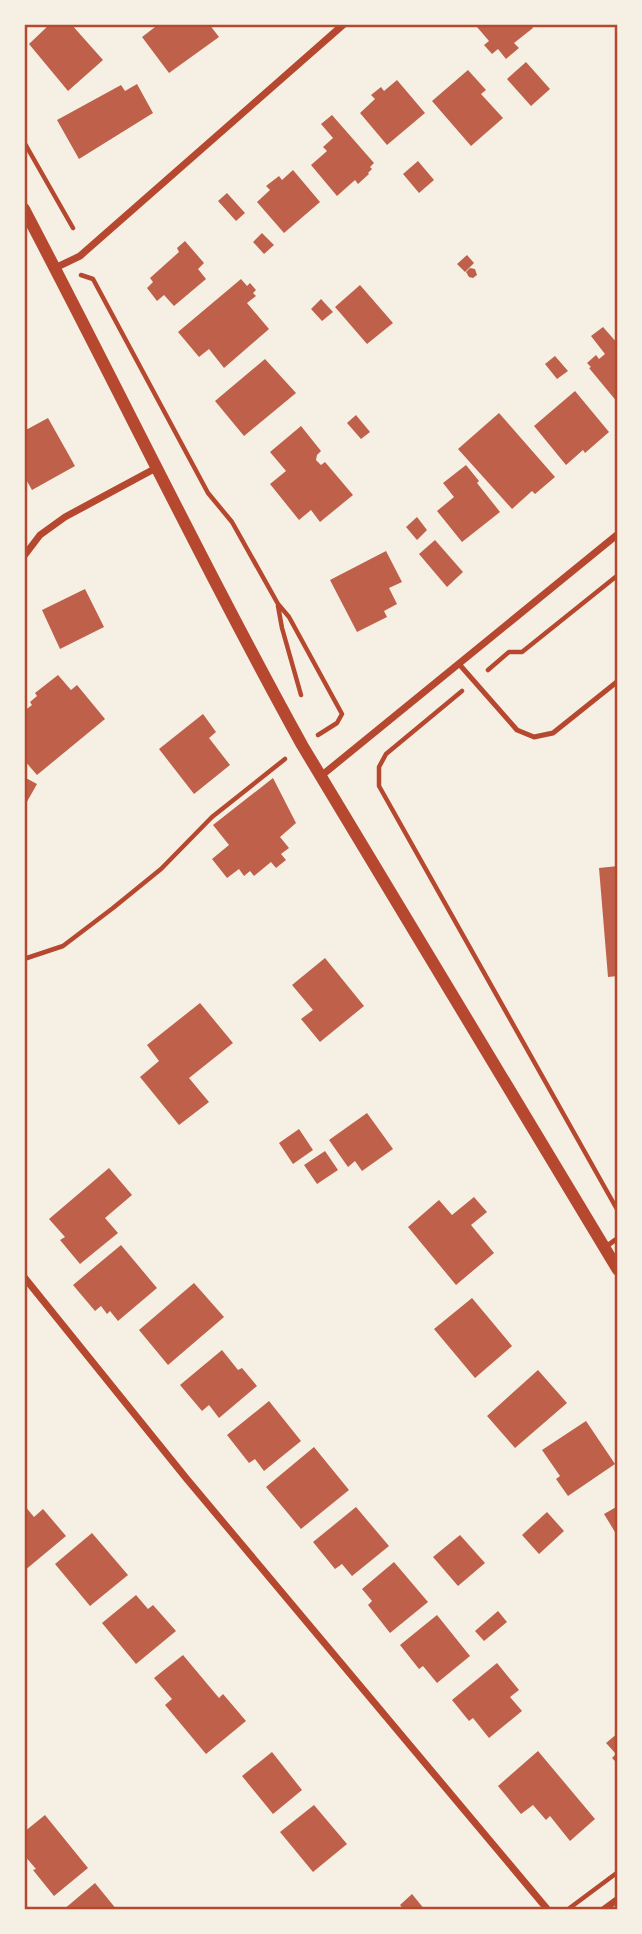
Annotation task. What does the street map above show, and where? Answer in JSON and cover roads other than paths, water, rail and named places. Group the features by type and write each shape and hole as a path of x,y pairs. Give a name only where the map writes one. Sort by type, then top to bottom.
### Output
{"street":[{"path":"55,268 80,256 344,24"},
{"path":"24,209 258,665 302,745 618,1270"},
{"path":"24,556 40,535 65,517 156,468"},
{"path":"321,776 618,534"},
{"path":"24,1277 186,1478 548,1909"},
{"path":"603,1909 618,1899"}],"lane":[{"path":"458,664 517,730 534,737 553,733 618,681"},
{"path":"604,1248 618,1238"}]}
